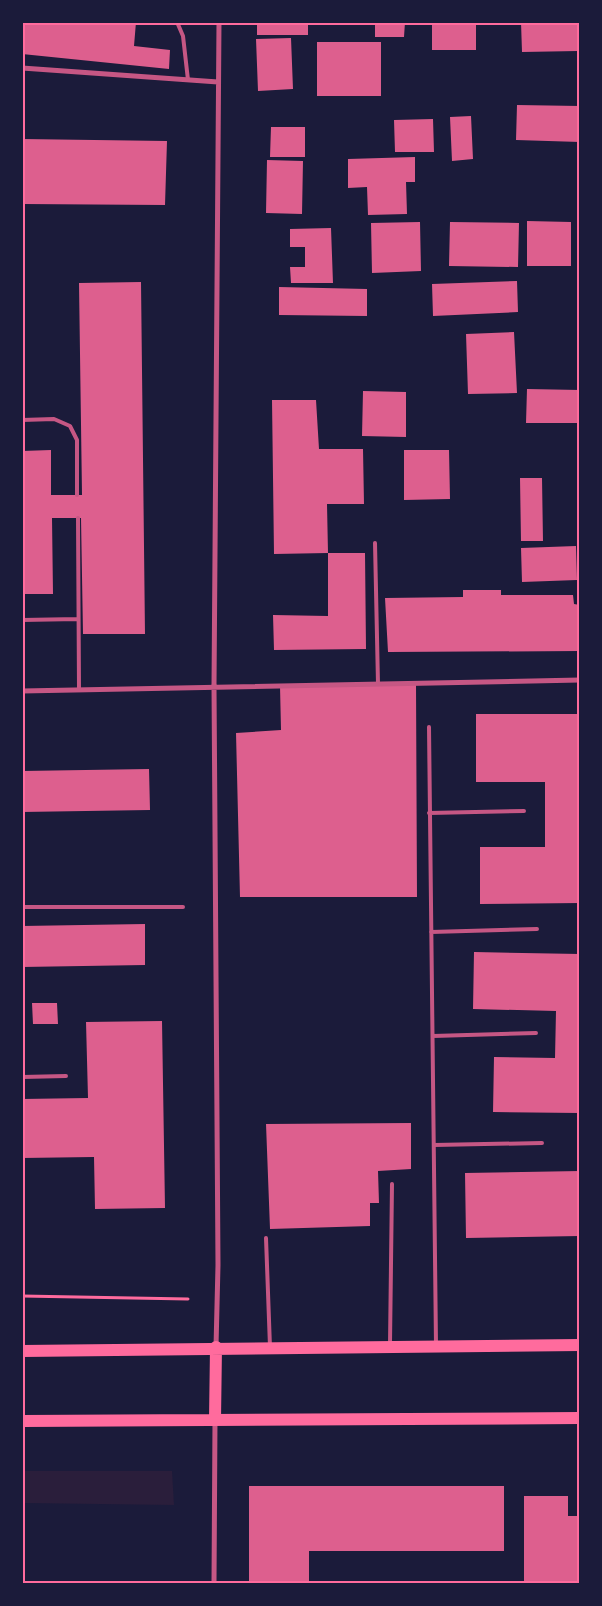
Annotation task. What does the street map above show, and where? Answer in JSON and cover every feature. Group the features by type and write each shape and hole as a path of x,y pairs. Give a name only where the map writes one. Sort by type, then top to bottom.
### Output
{"main road":[{"path":"22,1351 216,1347 580,1345"},
{"path":"215,1420 216,1347"},
{"path":"22,1421 580,1418"}],"street":[{"path":"216,1347 218,1255 214,686 219,22"},
{"path":"22,68 218,82"},
{"path":"22,691 580,680"},
{"path":"214,1584 215,1420"}],"lane":[{"path":"177,22 183,36 188,80"},
{"path":"22,420 54,419 70,426 77,440 77,495"},
{"path":"78,518 79,689"},
{"path":"375,543 378,684"},
{"path":"22,620 78,619"},
{"path":"429,727 436,1346"},
{"path":"430,813 524,811"},
{"path":"22,907 183,907"},
{"path":"431,932 538,929"},
{"path":"433,1036 536,1033"},
{"path":"22,1077 66,1076"},
{"path":"434,1145 542,1143"},
{"path":"390,1346 392,1184"},
{"path":"266,1238 270,1347"}],"path":[{"path":"22,1296 188,1299"}],"shaded area":[{"path":"23,1471 172,1471 174,1505 23,1503"}],"building":[{"path":"22,22 136,22 134,46 170,50 169,69 22,54"},
{"path":"257,22 308,22 308,35 257,35"},
{"path":"375,22 405,22 404,37 375,37"},
{"path":"432,22 476,22 476,50 432,50"},
{"path":"521,22 578,22 578,51 522,52"},
{"path":"291,38 293,89 258,91 256,39"},
{"path":"317,42 381,42 381,96 317,96"},
{"path":"517,105 580,106 580,142 516,140"},
{"path":"471,116 473,159 452,161 450,117"},
{"path":"433,119 434,152 395,152 394,120"},
{"path":"271,127 305,127 305,157 270,157"},
{"path":"22,139 167,141 165,205 22,204"},
{"path":"415,157 415,182 406,182 407,214 368,215 367,187 348,188 348,159"},
{"path":"267,160 303,161 302,214 266,213"},
{"path":"527,221 571,222 571,266 527,266"},
{"path":"420,222 421,271 372,273 371,223"},
{"path":"450,222 519,223 518,267 449,266"},
{"path":"331,228 333,283 291,283 290,267 305,267 305,247 290,247 290,229"},
{"path":"517,281 518,312 433,316 432,284"},
{"path":"141,282 145,634 83,634 81,518 52,518 53,594 22,594 22,451 51,450 51,495 82,495 79,283"},
{"path":"279,287 367,289 367,316 279,315"},
{"path":"514,332 517,393 468,394 466,334"},
{"path":"527,389 580,390 580,423 526,423"},
{"path":"363,391 406,392 406,437 362,436"},
{"path":"272,400 316,400 319,449 363,449 364,504 327,504 328,553 274,554"},
{"path":"404,450 449,450 450,499 404,500"},
{"path":"520,478 542,478 543,541 521,541"},
{"path":"576,546 577,580 522,582 521,548"},
{"path":"328,553 365,553 366,649 274,650 273,615 328,616"},
{"path":"463,590 501,590 501,595 573,595 574,604 580,605 580,651 388,652 385,598 463,597"},
{"path":"416,683 417,897 240,897 236,733 281,730 280,686"},
{"path":"476,714 580,714 580,903 480,904 480,847 545,847 545,782 476,782"},
{"path":"149,769 150,810 22,812 22,771"},
{"path":"145,924 145,965 22,967 22,926"},
{"path":"474,952 580,954 580,1113 493,1112 494,1057 555,1058 556,1011 473,1009"},
{"path":"32,1003 57,1003 58,1024 33,1024"},
{"path":"162,1021 165,1208 95,1209 94,1157 22,1158 22,1099 88,1098 86,1022"},
{"path":"411,1123 411,1169 378,1171 379,1203 370,1203 370,1226 270,1229 266,1124"},
{"path":"580,1171 580,1236 466,1238 465,1173"},
{"path":"249,1486 504,1486 504,1551 309,1551 309,1584 249,1584"},
{"path":"524,1496 568,1496 568,1516 580,1516 580,1584 524,1584"}]}
